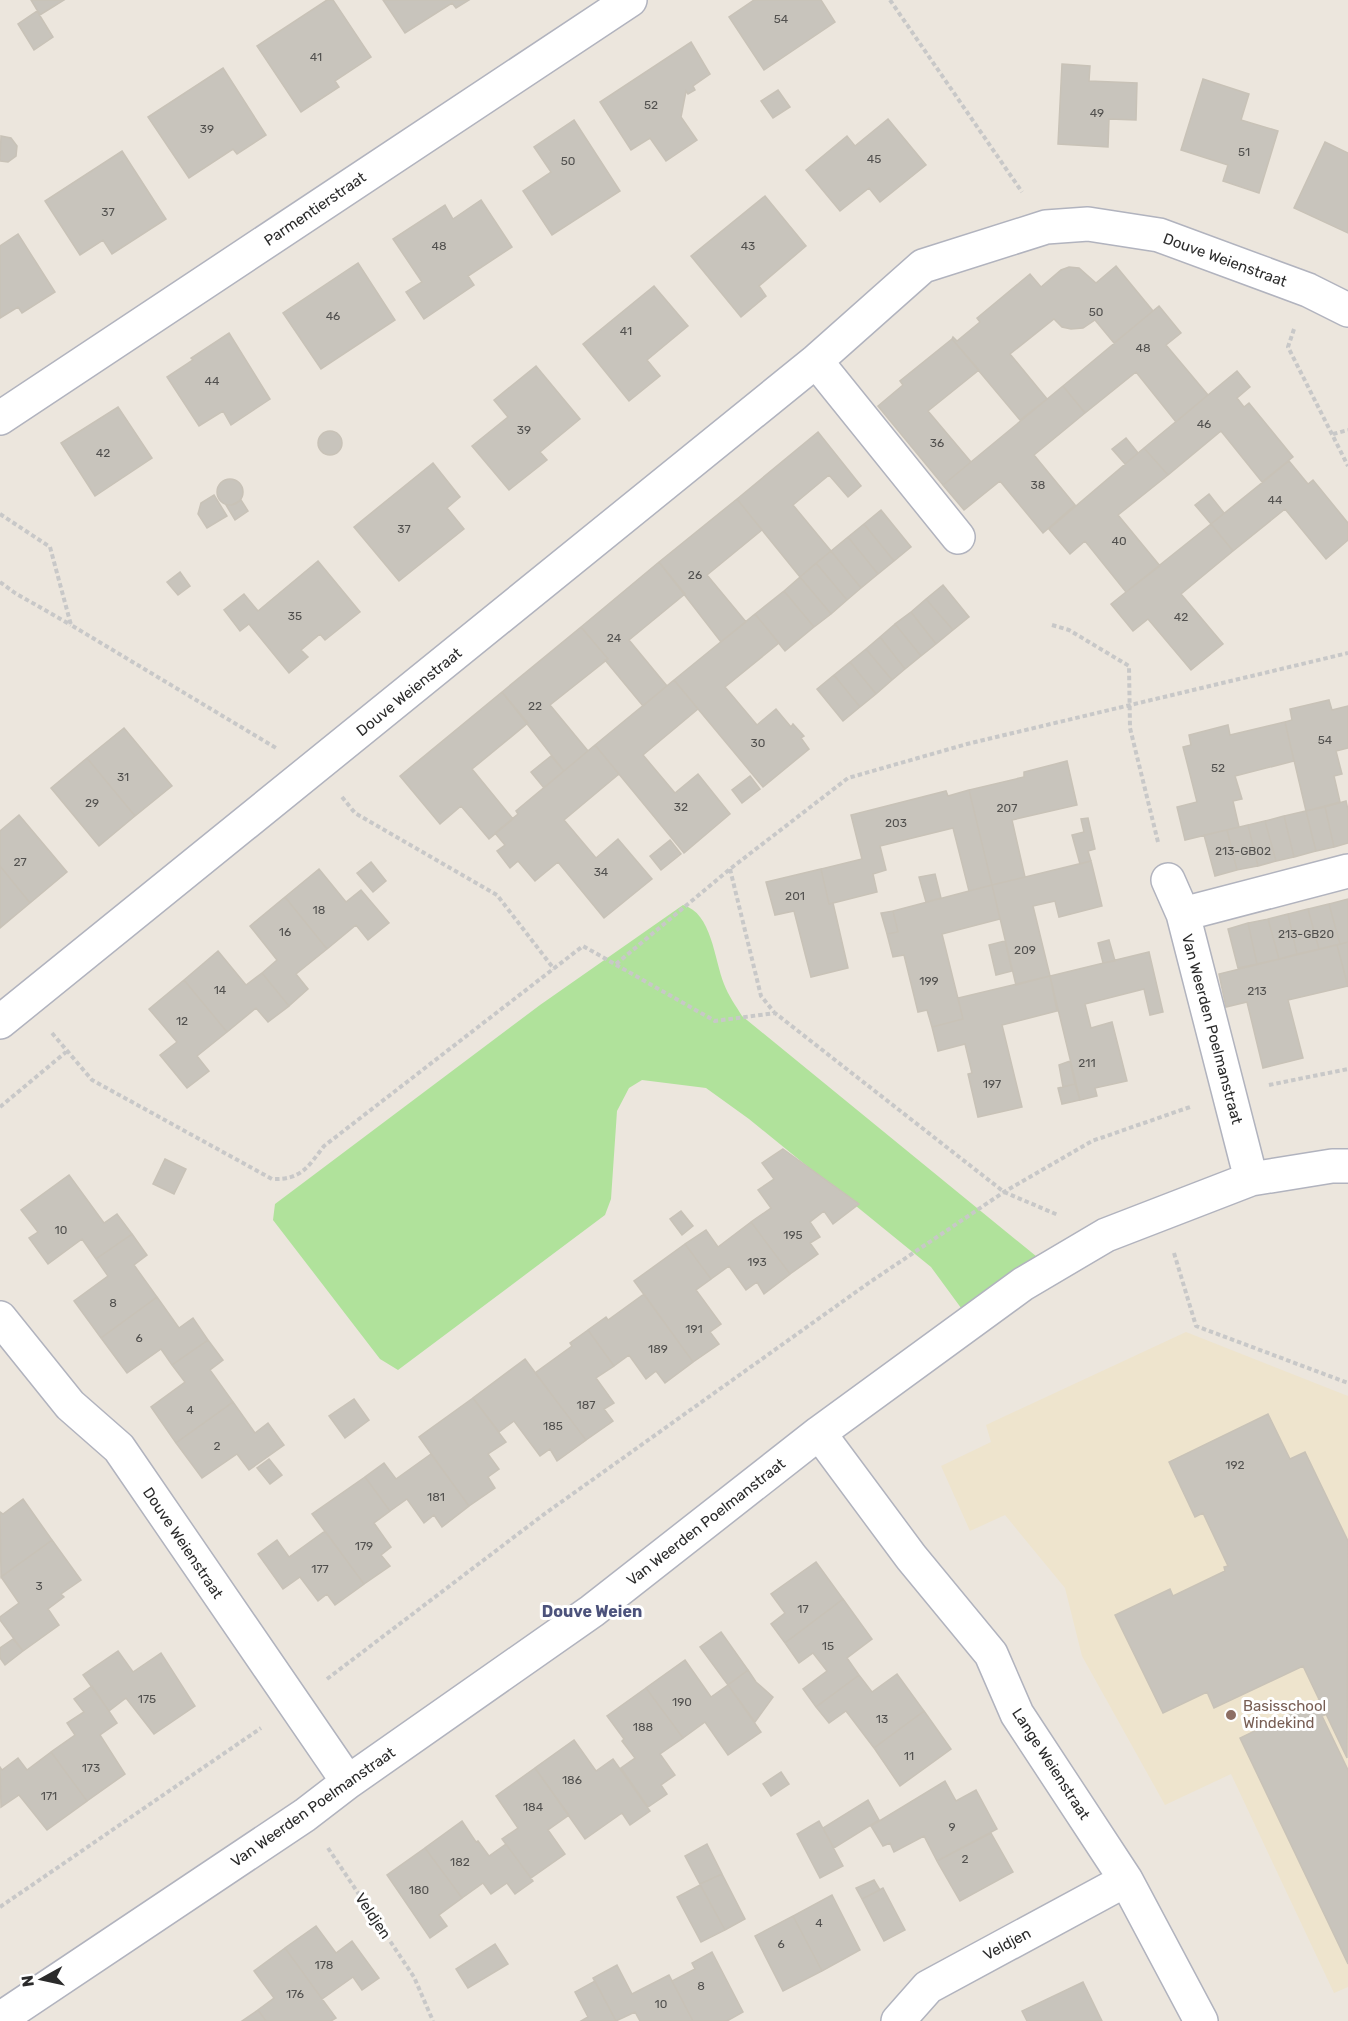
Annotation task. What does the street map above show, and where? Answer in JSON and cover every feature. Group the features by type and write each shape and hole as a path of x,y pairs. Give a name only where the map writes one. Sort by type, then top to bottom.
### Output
{"street":[{"name":"Parmentierstraat","path":"0,417 630,0"},
{"name":"Douve Weienstraat","path":"0,1022 816,361 922,266 1046,227 1088,224 1159,235 1308,290 1348,310"},
{"path":"816,361 958,537"},
{"path":"1183,914 1348,871"},
{"name":"Van Weerden Poelmanstraat","path":"1168,880 1183,914 1251,1179"},
{"name":"Van Weerden Poelmanstraat","path":"7,2018 305,1815 348,1782 592,1611 819,1433 1023,1284 1106,1235 1251,1179 1332,1166 1348,1166"},
{"name":"Douve Weienstraat","path":"0,1318 70,1405 119,1448 348,1782"},
{"name":"Lange Weienstraat","path":"819,1433 911,1557 991,1654 1017,1714 1126,1880 1201,2021"},
{"name":"Veldjen","path":"898,2021 928,1987 1126,1880"}],"path":[{"path":"890,0 1046,227"},
{"path":"1308,290 1288,347 1348,466"},
{"path":"1333,434 1348,430"},
{"path":"0,514 51,547 71,625"},
{"path":"0,582 313,770 333,787 355,813 497,895 554,969"},
{"path":"1052,625 1069,630 1129,666 1130,729 1168,880"},
{"path":"616,964 730,869 848,778 967,744 1348,653"},
{"path":"730,869 761,996 775,1013 1004,1192 1106,1235"},
{"path":"0,1107 66,1052 92,1080 272,1179 287,1179 298,1175 324,1146 584,946 715,1021 775,1013"},
{"path":"0,1907 294,1705 543,1515 870,1282 1004,1192 1092,1142 1229,1093 1348,1069"},
{"path":"1161,1212 1196,1326 1348,1383"},
{"name":"Veldjen","path":"305,1815 414,1977 433,2021"}],"shaded area":[{"name":"Basisschool Windekind","path":"1186,1332 1348,1396 1348,1987 1334,1993 1231,1774 1165,1805 1082,1656 1065,1588 1005,1515 970,1531 941,1466 991,1442 986,1425"}],"green space":[{"path":"683,905 693,910 706,927 724,984 742,1016 1042,1261 964,1312 931,1267 749,1119 706,1088 642,1080 629,1088 617,1111 611,1199 605,1215 398,1370 380,1359 273,1220 275,1204 540,1005"}],"building":[{"path":"31,0 64,0 40,15"},
{"path":"327,0 333,0 371,57 335,81 339,87 301,112 257,46"},
{"path":"383,0 469,0 456,8 452,3 405,33"},
{"path":"754,0 821,0 835,22 764,70 729,17"},
{"path":"37,11 53,37 34,50 18,24"},
{"path":"691,42 710,74 693,86 695,90 688,94 686,91 681,117 697,140 666,161 650,138 631,150 600,102"},
{"path":"1062,64 1090,66 1089,81 1137,83 1136,120 1109,119 1108,147 1058,144"},
{"path":"223,68 266,135 237,154 233,149 189,178 148,117"},
{"path":"1203,79 1249,94 1241,120 1278,131 1259,193 1223,181 1228,165 1181,150"},
{"path":"778,90 790,107 773,118 761,101"},
{"path":"888,119 926,165 880,202 869,188 840,211 806,170 847,136 855,146"},
{"path":"574,120 620,191 552,235 523,191 551,172 534,147"},
{"path":"1,136 11,138 17,146 16,156 8,162 0,161"},
{"path":"1325,142 1348,153 1348,233 1294,208"},
{"path":"122,151 166,219 112,254 103,240 80,255 45,201"},
{"path":"765,196 806,246 759,286 766,296 741,317 691,256"},
{"path":"481,200 512,247 468,276 474,285 424,319 406,292 422,282 393,239 445,205 453,219"},
{"path":"18,234 55,292 22,313 18,307 0,318 0,246"},
{"path":"358,263 395,320 321,369 283,313"},
{"path":"1116,266 1153,311 1114,343 1095,320 1083,328 1071,329 1062,327 1054,319 1010,354 1047,399 1020,420 952,339 953,337 957,341 980,322 977,318 1030,274 1041,287 1061,270 1069,267 1079,268 1096,283"},
{"path":"654,286 688,326 647,360 660,376 629,401 583,344"},
{"path":"1159,306 1181,333 1166,345 1208,395 1176,422 1136,372 1085,413 1063,386"},
{"path":"229,333 270,399 231,425 223,411 199,426 167,377"},
{"path":"952,339 979,370 928,411 971,462 943,485 878,406 903,385 900,381"},
{"path":"536,366 580,419 540,452 547,460 509,490 472,446 508,417 494,400"},
{"path":"1237,371 1250,387 1237,398 1244,407 1249,403 1293,457 1262,482 1221,431 1168,475 1144,448"},
{"path":"1063,386 1085,413 1034,455 1075,505 1043,533 1000,481 964,510 943,485"},
{"path":"118,407 152,458 95,496 61,443"},
{"path":"330,431 338,435 342,443 338,451 330,455 322,451 318,443 322,435"},
{"path":"818,432 861,486 848,497 829,475 793,505 831,551 800,577 737,499"},
{"path":"1126,438 1138,453 1125,464 1112,449"},
{"path":"1144,448 1168,475 1118,515 1160,566 1126,592 1085,541 1070,554 1049,529"},
{"path":"1289,461 1308,484 1313,480 1348,523 1348,540 1326,559 1285,509 1233,551 1211,524"},
{"path":"433,463 460,497 447,508 464,529 399,581 354,527"},
{"path":"230,479 239,483 243,492 239,501 230,505 221,501 217,492 221,483"},
{"path":"1209,494 1224,513 1211,524 1195,505"},
{"path":"214,495 227,516 207,528 198,514 201,503"},
{"path":"737,499 762,530 707,575 746,622 721,642 659,562"},
{"path":"241,500 248,511 235,520 226,505 232,505"},
{"path":"881,510 911,547 894,561 864,524"},
{"path":"864,524 894,561 878,574 848,537"},
{"path":"1211,524 1233,551 1181,594 1223,644 1191,670 1148,619 1133,631 1111,604"},
{"path":"848,537 878,574 861,588 831,551"},
{"path":"831,551 861,588 847,600 816,563"},
{"path":"318,561 360,612 325,640 320,634 301,650 308,657 289,673 249,624 240,631 224,610 244,594 258,611"},
{"path":"659,562 685,594 629,640 667,686 643,706 581,627"},
{"path":"816,563 847,600 831,614 800,577"},
{"path":"180,572 190,586 178,595 167,582"},
{"path":"800,577 831,614 814,627 784,591"},
{"path":"943,585 969,617 953,630 926,599"},
{"path":"784,591 814,627 785,651 755,614"},
{"path":"926,599 953,630 936,644 911,612"},
{"path":"911,612 936,644 921,656 895,624"},
{"path":"755,614 779,643 725,687 757,725 776,709 791,727 793,724 804,736 801,738 809,749 763,787 674,680"},
{"path":"895,624 921,656 905,669 880,637"},
{"path":"581,627 608,659 550,705 588,751 564,771 502,692"},
{"path":"880,637 905,669 892,680 866,649"},
{"path":"866,649 892,680 876,694 850,662"},
{"path":"850,662 876,694 860,707 834,675"},
{"path":"834,675 860,707 843,721 817,689"},
{"path":"674,680 698,709 643,755 675,793 698,774 730,814 684,853 595,745"},
{"path":"502,692 528,723 472,769 513,819 489,839 461,806 440,824 400,776"},
{"path":"1329,700 1332,710 1348,706 1348,748 1336,751 1342,774 1334,776 1340,802 1306,811 1285,722 1292,720 1290,709"},
{"path":"1285,722 1294,761 1235,776 1242,799 1233,801 1239,827 1185,840 1177,807 1197,802 1183,747 1191,745 1189,735 1228,725 1230,735"},
{"path":"124,728 172,786 135,816 87,758"},
{"path":"595,745 619,774 564,820 596,858 618,839 652,879 604,918 558,862 535,881 518,861 510,868 497,851 505,845 495,833 518,814 516,811"},
{"path":"551,756 564,771 544,788 531,772"},
{"path":"87,758 135,816 99,846 51,788"},
{"path":"1067,761 1077,805 1012,820 1025,877 992,885 969,790 1024,777 1024,772"},
{"path":"750,776 760,789 742,803 732,790"},
{"path":"969,790 992,885 969,891 953,828 880,846 886,870 873,874 877,892 829,904 821,869 862,859 851,815 946,791 948,796"},
{"path":"1346,801 1348,843 1334,847 1325,807"},
{"path":"1325,807 1334,847 1316,851 1306,811"},
{"path":"1306,811 1316,851 1294,857 1284,816"},
{"path":"19,815 67,872 30,903 0,866 0,831"},
{"path":"1284,816 1294,857 1276,861 1265,821"},
{"path":"1088,818 1095,849 1088,851 1091,861 1080,864 1072,835 1084,832 1081,819"},
{"path":"1265,821 1276,861 1258,866 1248,825"},
{"path":"1248,825 1258,866 1237,870 1227,830"},
{"path":"1227,830 1237,870 1215,876 1204,835"},
{"path":"670,840 681,854 661,870 650,856"},
{"path":"1091,861 1102,906 1059,917 1055,901 1033,906 1050,976 1016,985 992,885"},
{"path":"371,862 386,881 373,892 357,873"},
{"path":"0,866 30,903 0,928"},
{"path":"319,869 346,902 361,890 389,923 368,940 356,925 327,949 285,897"},
{"path":"821,869 829,904 833,903 848,968 811,977 794,911 775,915 766,882"},
{"path":"935,874 941,898 926,902 919,877"},
{"path":"992,885 1000,919 942,934 963,1019 932,1027 927,1010 918,1012 904,955 893,957 887,934 898,932 893,911"},
{"path":"285,897 327,949 296,974 308,989 289,1006 262,973 277,960 250,926"},
{"path":"1348,899 1348,942 1340,944 1329,904"},
{"path":"1329,904 1340,944 1319,949 1308,909"},
{"path":"1308,909 1319,949 1297,954 1288,914"},
{"path":"893,911 898,932 887,934 881,913"},
{"path":"1288,914 1297,954 1279,959 1268,919"},
{"path":"1268,919 1279,959 1257,964 1248,923"},
{"path":"1248,923 1257,964 1238,968 1228,929"},
{"path":"1109,940 1115,961 1103,963 1098,943"},
{"path":"1005,941 1012,971 996,975 989,945"},
{"path":"1348,942 1348,987 1337,945"},
{"path":"1337,945 1348,986 1288,1000 1303,1058 1263,1068 1247,1002 1226,1007 1219,974"},
{"path":"218,951 246,985 262,973 289,1006 268,1022 256,1008 227,1032 184,980"},
{"path":"1149,952 1163,1012 1150,1015 1144,989 1085,1004 1091,1028 1112,1022 1127,1081 1095,1088 1097,1096 1080,1100 1050,976"},
{"path":"1050,976 1057,1011 1002,1025 1022,1107 978,1117 968,1074 972,1073 965,1044 938,1051 932,1027 963,1019 958,998"},
{"path":"184,980 227,1032 197,1056 209,1071 187,1088 160,1055 177,1042 149,1009"},
{"path":"1070,1061 1075,1084 1063,1087 1059,1065"},
{"path":"1075,1084 1080,1100 1062,1104 1058,1088"},
{"path":"783,1149 859,1204 833,1224 824,1211 810,1222 820,1237 810,1243 818,1254 790,1274 751,1222 771,1208 758,1190 774,1179 762,1163"},
{"path":"165,1159 186,1169 174,1194 153,1184"},
{"path":"69,1175 104,1223 117,1214 132,1234 96,1259 82,1239 48,1264 29,1238 38,1232 21,1210"},
{"path":"681,1211 693,1226 682,1235 670,1219"},
{"path":"751,1222 790,1274 764,1294 757,1282 746,1290 729,1266 711,1279 685,1244 706,1230 718,1247"},
{"path":"132,1234 147,1255 134,1265 157,1297 101,1338 74,1301 108,1276 96,1259"},
{"path":"685,1244 711,1279 696,1290 721,1324 710,1332 719,1344 693,1362 634,1281"},
{"path":"644,1294 693,1362 665,1383 656,1371 646,1379 629,1355 614,1366 588,1330 606,1317 608,1320"},
{"path":"157,1297 179,1328 193,1318 208,1340 172,1365 161,1349 127,1373 101,1338"},
{"path":"588,1330 614,1366 596,1378 614,1403 604,1409 613,1421 586,1440 535,1373 572,1346 570,1343"},
{"path":"208,1340 223,1360 210,1370 233,1402 176,1443 151,1407 185,1382 172,1365"},
{"path":"525,1359 586,1440 557,1461 550,1449 540,1456 514,1421 499,1432 473,1398"},
{"path":"473,1398 506,1442 488,1454 499,1469 488,1477 495,1488 469,1506 419,1437"},
{"path":"354,1399 369,1420 345,1438 329,1416"},
{"path":"233,1402 255,1433 268,1423 284,1445 249,1470 237,1454 202,1478 176,1443"},
{"path":"1268,1414 1290,1459 1305,1452 1348,1541 1347,1758 1303,1666 1214,1708 1207,1692 1163,1713 1115,1615 1170,1589 1173,1596 1225,1571 1224,1567 1228,1566 1203,1513 1195,1517 1169,1462"},
{"path":"431,1454 469,1506 442,1527 434,1515 424,1523 407,1499 390,1511 365,1477 384,1463 396,1479"},
{"path":"269,1459 282,1475 270,1484 257,1468"},
{"path":"365,1477 390,1511 374,1523 391,1547 381,1555 390,1566 364,1584 312,1514"},
{"path":"23,1499 52,1540 1,1577 0,1512 3,1514"},
{"path":"325,1531 364,1584 335,1605 327,1594 318,1601 300,1577 283,1589 258,1554 277,1540 289,1557"},
{"path":"52,1540 81,1580 61,1594 64,1597 48,1609 59,1625 23,1651 0,1620 0,1617 19,1603 1,1577"},
{"path":"816,1562 843,1599 785,1643 771,1624 785,1613 771,1594"},
{"path":"843,1599 872,1639 847,1658 859,1675 816,1707 803,1689 827,1671 813,1653 799,1663 785,1643"},
{"path":"721,1632 748,1670 728,1685 700,1647"},
{"path":"13,1639 23,1651 5,1665 0,1658 0,1648"},
{"path":"118,1651 133,1672 161,1653 195,1706 154,1734 126,1698 109,1711 83,1675"},
{"path":"685,1660 711,1697 728,1685 761,1732 728,1755 705,1722 683,1738 646,1688"},
{"path":"748,1670 756,1682 773,1697 755,1722 728,1685"},
{"path":"897,1674 924,1711 874,1748 846,1711 829,1723 816,1707 859,1675 872,1692"},
{"path":"92,1686 117,1723 100,1735 125,1774 87,1801 51,1752 75,1735 67,1723 84,1712 74,1699"},
{"path":"646,1688 683,1738 660,1754 675,1775 661,1785 667,1794 648,1807 621,1768 635,1758 607,1716"},
{"path":"1319,1700 1327,1714 1322,1716 1348,1770 1348,1964 1240,1738"},
{"path":"924,1711 951,1749 900,1786 874,1748"},
{"path":"574,1740 596,1771 613,1759 650,1811 630,1825 622,1813 585,1839 535,1768"},
{"path":"51,1752 87,1801 47,1830 19,1795 1,1807 0,1767 2,1770 18,1758 27,1770"},
{"path":"535,1768 569,1815 548,1830 565,1854 531,1878 502,1839 518,1828 496,1796"},
{"path":"781,1772 789,1784 771,1796 763,1784"},
{"path":"945,1781 956,1801 976,1790 997,1829 937,1861 924,1836 894,1852 890,1843 883,1846 871,1826"},
{"path":"868,1800 879,1820 834,1848 823,1828"},
{"path":"462,1821 489,1856 506,1844 533,1881 515,1894 507,1883 491,1894 483,1883 462,1898 425,1848"},
{"path":"819,1821 843,1866 820,1878 797,1834"},
{"path":"991,1833 1013,1872 960,1901 937,1861"},
{"path":"707,1844 722,1874 700,1884 685,1856"},
{"path":"425,1848 462,1898 439,1915 447,1926 430,1938 387,1875"},
{"path":"722,1874 745,1919 725,1930 700,1884"},
{"path":"874,1880 880,1890 862,1899 856,1888"},
{"path":"700,1885 725,1930 701,1942 677,1897"},
{"path":"883,1888 905,1930 884,1941 862,1899"},
{"path":"832,1895 860,1950 822,1971 793,1916"},
{"path":"793,1916 822,1971 783,1991 755,1936"},
{"path":"316,1926 336,1953 352,1941 379,1978 362,1990 353,1977 322,1999 285,1948"},
{"path":"495,1944 508,1964 468,1988 456,1969"},
{"path":"285,1948 336,2018 331,2021 266,2021 258,2010 274,1998 254,1971"},
{"path":"712,1952 743,2012 727,2021 693,2021 672,1981 695,1969 692,1963"},
{"path":"617,1965 632,1994 669,1975 693,2021 640,2021 635,2012 616,2021 593,1978"},
{"path":"595,1981 616,2021 581,2021 588,2017 575,1992"},
{"path":"1083,1982 1102,2021 1027,2021 1022,2011"},
{"path":"258,2010 266,2021 242,2021"}],"place":[{"name":"Basisschool Windekind","path":"1231,1715"}],"district":[{"name":"Douve Weien","path":"592,1611"}]}
